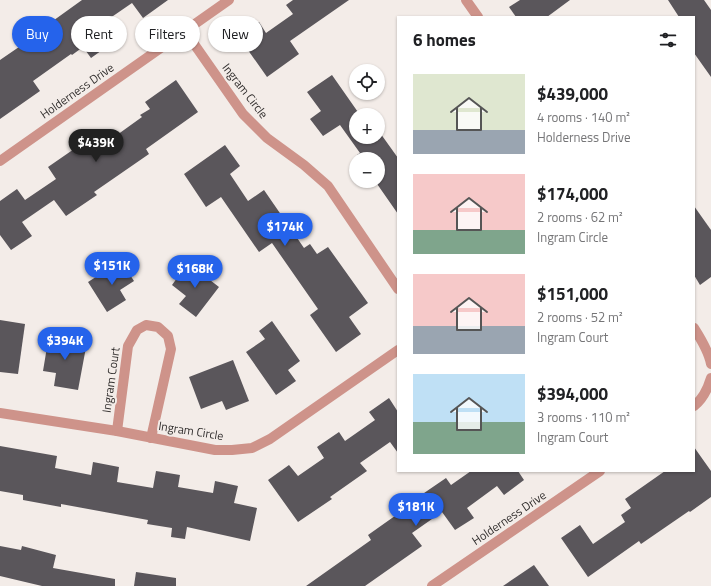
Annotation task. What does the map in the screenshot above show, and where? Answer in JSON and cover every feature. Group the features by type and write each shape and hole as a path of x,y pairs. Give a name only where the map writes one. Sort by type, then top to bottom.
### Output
{"street":[{"name":"Holderness Drive","path":"200,20 229,0"},
{"path":"466,0 477,16"},
{"name":"Holderness Drive","path":"0,161 154,52"},
{"name":"Ingram Circle","path":"199,52 243,114 268,138 304,165 328,186 397,288"},
{"name":"Ingram Court","path":"117,431 128,346 137,330 146,325 158,327 168,336 171,349 150,438"},
{"path":"695,330 710,358 711,364"},
{"name":"Ingram Circle","path":"0,413 117,431 215,450 252,448 270,439 397,351"},
{"path":"695,405 708,388 711,378"},
{"name":"Holderness Drive","path":"432,586 445,582 599,472"}],"building":[{"path":"82,0 168,0 146,16 142,16 132,3 113,16 71,16 71,52 76,52 72,55 71,54 33,81 40,91 0,119 0,60 12,52 63,52 63,16 60,16"},
{"path":"293,0 349,0 290,41 299,54 267,77 249,52 263,52 263,28 266,33 293,14 286,5"},
{"path":"520,0 570,0 548,16 515,16 509,7"},
{"path":"668,0 704,0 711,10 711,77 695,54 695,16 678,16"},
{"path":"87,52 99,52 91,58"},
{"path":"332,75 355,108 349,108 349,138 340,125 323,136 310,119 321,111 307,92"},
{"path":"176,80 198,112 146,149 149,154 94,192 97,195 66,216 54,200 22,222 32,236 11,250 0,235 0,201 17,189 25,200 56,179 48,167 103,129 110,140 142,117 140,115 150,109 145,102"},
{"path":"385,140 397,157 397,213 380,188 385,188 385,152 359,152 354,144 385,144"},
{"path":"225,145 240,166 230,174 248,201 264,190 304,248 310,244 317,254 328,247 368,303 349,317 361,334 336,352 310,315 318,309 272,243 259,252 221,197 206,207 184,174"},
{"path":"695,207 711,230 711,277 700,285 695,277"},
{"path":"121,261 134,281 120,290 126,300 107,312 88,282"},
{"path":"188,263 219,287 196,317 179,304 186,296 172,285"},
{"path":"0,320 25,324 18,374 0,372"},
{"path":"272,321 300,361 288,370 296,381 276,395 246,352 265,339 259,331"},
{"path":"49,335 87,342 78,390 54,386 56,373 43,371"},
{"path":"233,360 249,401 226,410 222,401 201,409 189,377"},
{"path":"389,398 397,410 397,452 390,442 360,463 367,471 330,497 332,499 298,522 268,480 289,465 298,476 324,458 317,447 339,432 345,441 375,420 369,412"},
{"path":"0,446 57,456 55,468 91,475 93,462 119,467 117,482 153,488 156,471 180,475 178,487 213,493 215,481 238,486 234,503 257,508 250,541 187,527 185,539 171,537 172,528 147,524 148,520 61,504 61,507 23,500 23,495 0,491"},
{"path":"695,448 711,471 711,497 641,544 639,541 588,577 561,538 580,525 593,544 625,522 621,515 631,508 625,499 664,472 695,472"},
{"path":"470,472 519,472 524,480 504,495 497,486 467,508 474,518 455,530 442,512 412,533 422,546 365,586 306,586 371,540 368,535 409,506 408,504 446,478 451,485"},
{"path":"0,546 21,550 22,546 56,555 53,568 115,579 115,586 42,586 0,576"},
{"path":"534,565 549,586 503,586"},
{"path":"136,572 176,578 176,586 134,586"}]}
